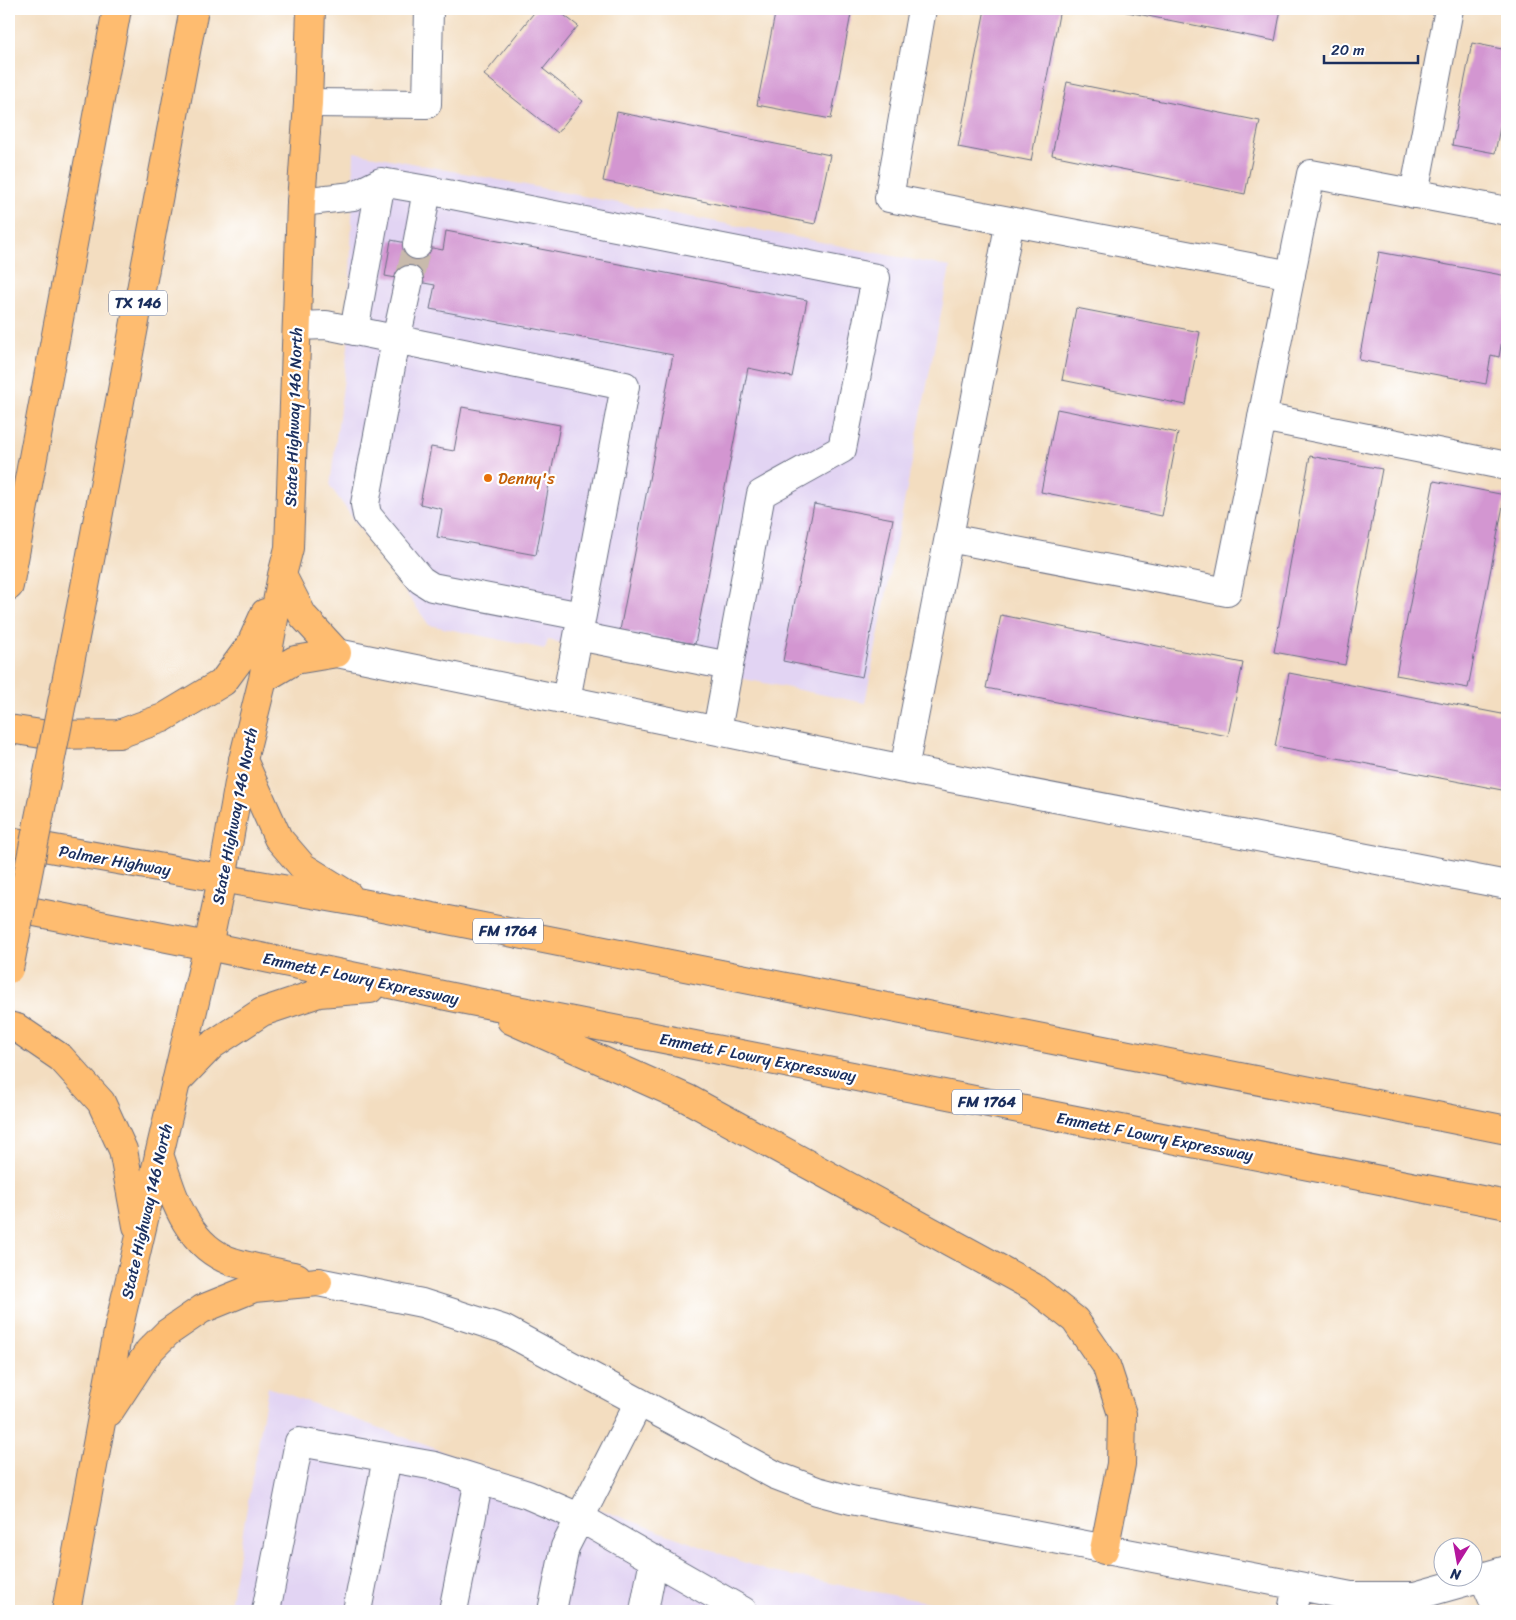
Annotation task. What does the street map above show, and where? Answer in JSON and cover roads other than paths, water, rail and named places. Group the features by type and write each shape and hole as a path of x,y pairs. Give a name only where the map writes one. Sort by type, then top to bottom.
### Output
{"main road":[{"path":"10,581 117,9"},
{"name":"TX 146","path":"9,969 194,9"},
{"name":"State Highway 146 North","path":"66,1611 120,1326 208,946 243,760 263,679 282,575 289,548 311,9"},
{"path":"282,575 303,616 338,653"},
{"path":"9,729 48,735 119,734 163,718 223,682 251,644 282,575"},
{"path":"263,679 296,660 338,653"},
{"path":"243,760 278,838 303,867 358,902"},
{"name":"Palmer Highway","path":"9,841 222,879"},
{"name":"FM 1764","path":"222,879 358,902 1507,1130"},
{"name":"Emmett F Lowry Expressway","path":"9,907 466,1000 1507,1205"},
{"path":"176,1082 212,1045 262,1012 318,993 408,988"},
{"path":"466,1000 688,1099 1033,1287 1075,1320 1106,1366 1122,1414 1121,1464 1104,1550"},
{"path":"9,1026 17,1028 61,1058 101,1102 123,1150 139,1238"},
{"path":"159,1153 174,1199 192,1233 209,1249 231,1261 318,1282"},
{"path":"101,1424 149,1351 167,1333 202,1309 254,1288 318,1282"}],"street":[{"path":"308,103 427,104 429,9"},
{"path":"922,9 889,198 1291,275"},
{"path":"1414,194 1449,9"},
{"path":"949,538 1227,592 1310,174 1507,211"},
{"path":"302,202 353,196 381,182 876,278 842,449 761,494 717,730"},
{"path":"354,331 381,182"},
{"path":"417,245 427,190"},
{"path":"904,769 1010,221"},
{"path":"409,280 366,504 367,514 421,580 432,587 729,666"},
{"path":"297,326 326,325 625,386 566,700"},
{"path":"1262,417 1507,466"},
{"path":"338,653 904,769 1507,885"},
{"path":"318,1282 422,1302 503,1329 775,1475 816,1491 851,1500 1104,1550 1294,1599 1351,1596 1415,1596 1495,1574 1498,1611"},
{"path":"552,1611 565,1547 639,1402"},
{"path":"266,1611 299,1442 435,1466 528,1496 579,1517 743,1611"},
{"path":"357,1611 387,1458"},
{"path":"454,1611 479,1480"},
{"path":"644,1611 654,1559"}],"tunnel":[{"path":"409,280 417,245"}],"place":[{"name":"Denny's","path":"488,478"}]}
